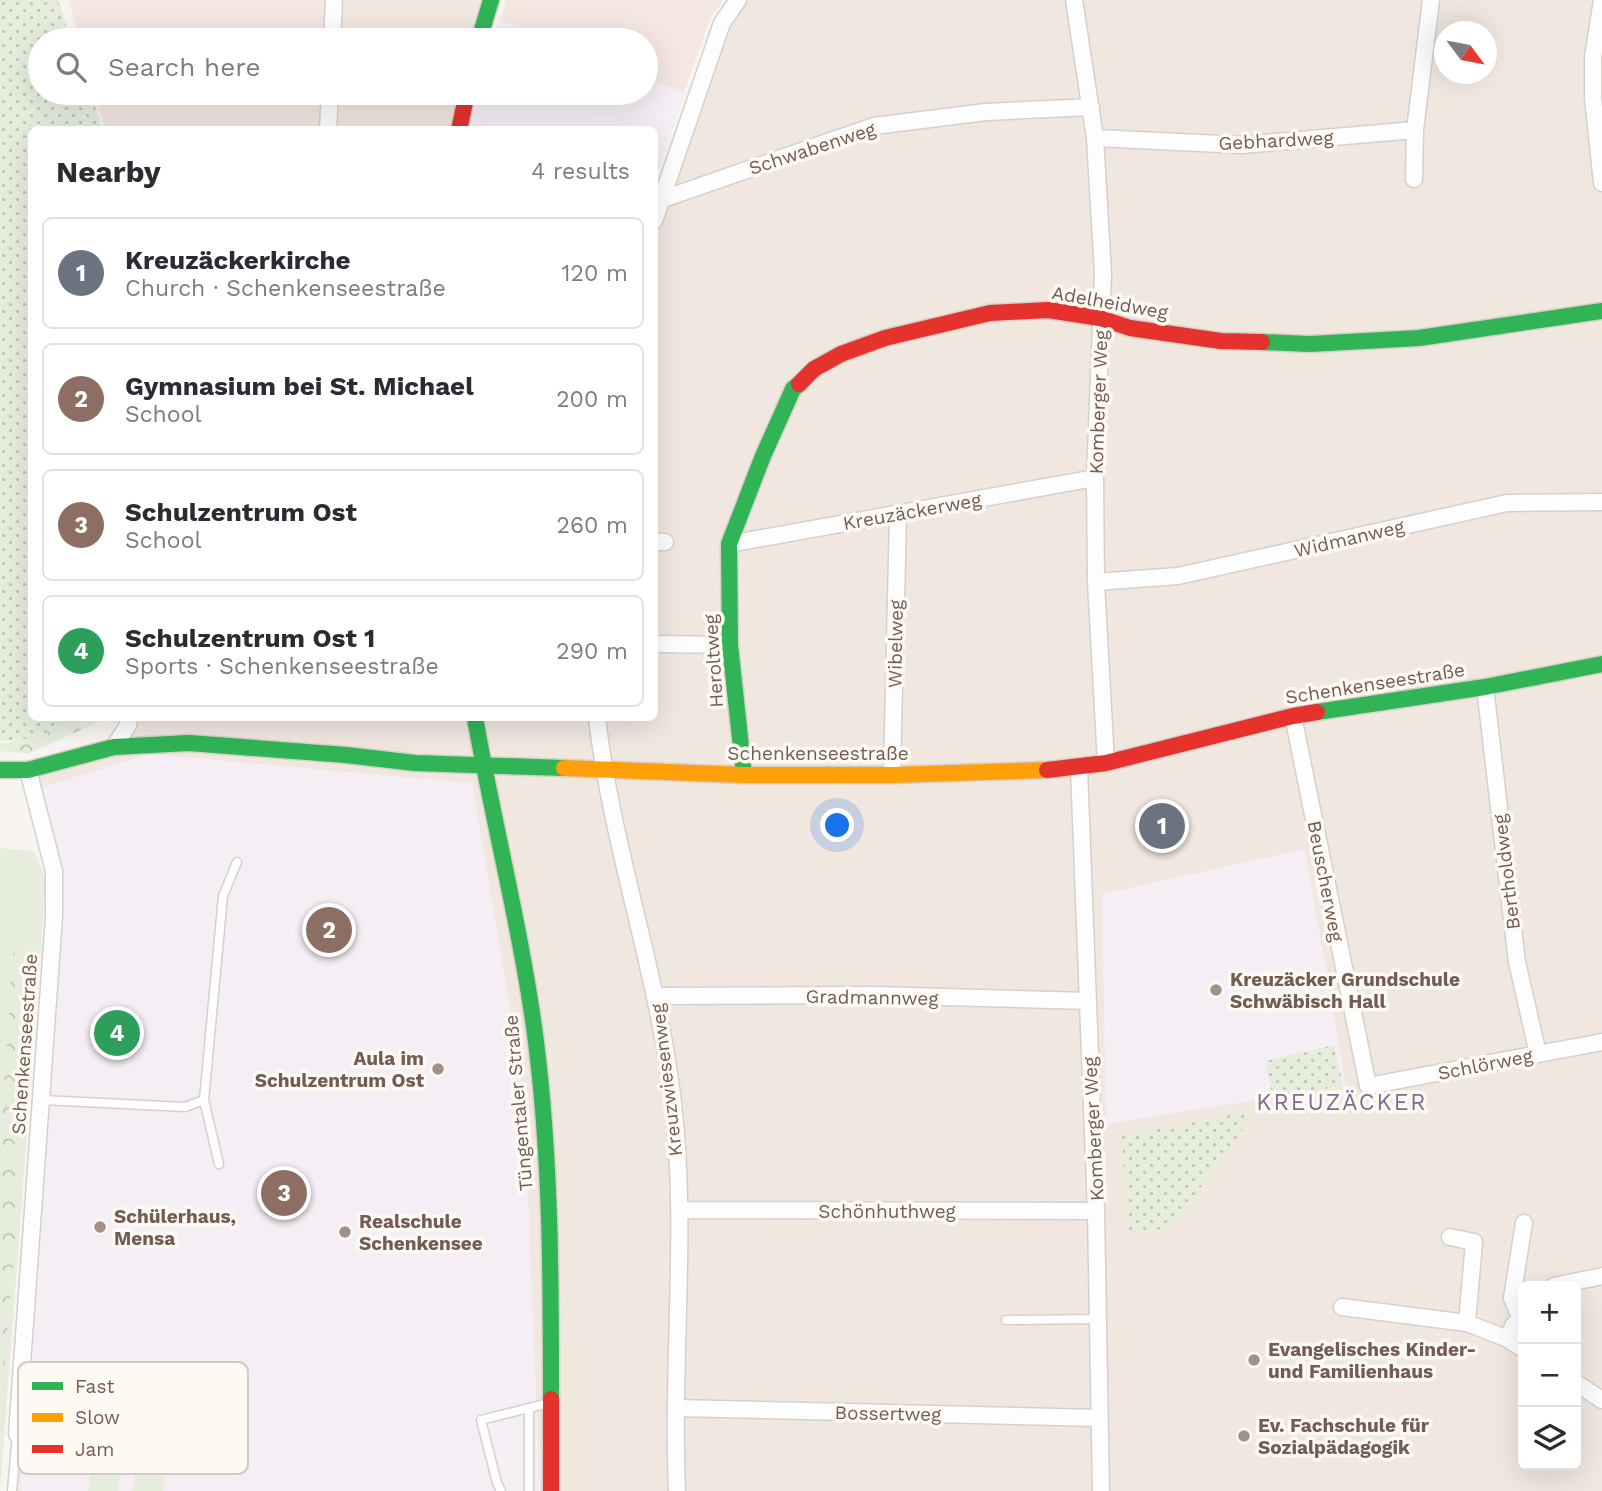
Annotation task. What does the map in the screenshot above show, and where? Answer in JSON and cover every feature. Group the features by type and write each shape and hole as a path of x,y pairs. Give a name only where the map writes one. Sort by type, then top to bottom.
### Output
{"street":[{"path":"333,28 334,0"},
{"path":"483,28 491,0"},
{"path":"658,211 722,23 738,0"},
{"name":"Komberger Weg","path":"1074,0 1095,138 1103,273 1095,478 1096,582 1106,763"},
{"path":"1414,179 1415,130 1431,0"},
{"path":"1602,0 1593,57 1602,183"},
{"path":"328,126 329,105"},
{"path":"460,126 464,105"},
{"name":"Schwabenweg","path":"663,199 874,126 986,112 1091,107"},
{"name":"Gebhardweg","path":"1095,138 1242,145 1415,130"},
{"name":"Adelheidweg","path":"729,544 793,388 814,369 841,354 885,338 990,313 1048,310 1100,318 1130,328 1221,341 1310,344 1419,338 1602,311"},
{"name":"Kreuzäckerweg","path":"729,544 1095,478"},
{"name":"Widmanweg","path":"1096,582 1178,576 1507,503 1602,502"},
{"name":"Wibelweg","path":"892,775 898,513"},
{"name":"Heroltweg","path":"729,544 730,645 744,775"},
{"path":"658,644 730,645"},
{"name":"Schenkenseestraße","path":"0,771 28,770 114,747 189,743 415,763 744,775 892,775 1079,768 1293,716 1485,687 1602,664"},
{"name":"Bertholdweg","path":"1485,687 1517,962 1538,1054"},
{"name":"Beuscherweg","path":"1293,716 1368,1086"},
{"path":"114,747 129,721"},
{"name":"Tüngentaler Straße","path":"475,721 482,766 514,914 538,1053 548,1171 551,1491"},
{"name":"Kreuzwiesenweg","path":"597,721 603,768 657,996 673,1104 679,1210 677,1491"},
{"name":"Komberger Weg","path":"1079,768 1096,1211 1101,1491"},
{"name":"Schenkenseestraße","path":"22,1362 54,917 54,871 28,770"},
{"name":"Gradmannweg","path":"657,996 872,995 1087,1001"},
{"name":"Schlörweg","path":"1368,1086 1602,1042"},
{"name":"Schönhuthweg","path":"679,1210 1096,1211"},
{"path":"1518,1309 1512,1298 1524,1223"},
{"path":"1450,1237 1474,1242 1466,1323"},
{"path":"1578,1281 1602,1276"},
{"path":"1342,1307 1466,1323 1508,1339 1518,1346"},
{"path":"1508,1339 1518,1323"},
{"path":"1581,1386 1602,1400"},
{"name":"Bossertweg","path":"676,1408 1099,1419"},
{"name":"Schenkenseestraße","path":"17,1434 18,1421"}],"lane":[{"path":"219,1164 204,1100 223,896 237,862"},
{"path":"42,1100 185,1107 204,1100"},
{"path":"1006,1320 1098,1319"},
{"path":"501,1491 481,1420 550,1403"},
{"path":"529,1410 529,1491"},
{"name":"Schenkenseestraße","path":"12,1491 17,1434"}],"shaded area":[{"path":"69,0 334,0 333,28 77,28"},
{"path":"334,0 491,0 483,28 333,28"},
{"path":"506,0 724,0 710,18 658,168 658,126 491,126 590,105 658,105 658,28 498,28"},
{"path":"738,0 1602,0 1602,1491 16,1491 18,1458 18,1474 248,1474 248,1362 24,1362 54,871 28,770 114,747 127,721 658,721 658,213"},
{"path":"500,20 521,28 498,28"},
{"path":"658,82 685,93 658,170 658,126 472,126 476,105 658,105"},
{"path":"98,105 329,105 328,126 104,126"},
{"path":"329,105 464,105 460,126 328,126"},
{"path":"149,754 472,783 524,1094 540,1491 20,1491 21,1474 248,1474 248,1362 28,1362 57,911 56,866 43,787"},
{"name":"Kreuzäcker Grundschule Schwäbisch Hall","path":"1305,849 1346,1086 1106,1124 1102,894"}],"green space":[{"path":"0,0 58,0 67,28 28,28 28,105 95,105 101,126 28,126 28,721 65,721 38,736 0,741"},
{"path":"50,721 100,721 28,754 0,751 0,743 22,739"},
{"path":"0,848 34,851 46,881 0,1491"},
{"path":"14,947 33,947 22,1093 17,1221 0,1414 0,1134"},
{"path":"1334,1045 1343,1085 1273,1100 1265,1061"},
{"path":"1257,1110 1171,1228 1128,1233 1122,1136"},
{"path":"90,1474 120,1474 118,1491 88,1491"},
{"path":"135,1474 166,1474 163,1491 132,1491"}],"traffic: fast":[{"path":"483,28 491,0"},
{"path":"1262,342 1310,344 1419,338 1602,311"},
{"path":"744,775 730,645 729,544 763,456 793,389 799,384"},
{"path":"1317,712 1485,687 1602,664"},
{"path":"476,721 523,961 536,1042 547,1176 551,1399"},
{"path":"0,770 28,770 114,747 189,743 415,763 564,768"}],"traffic: slow":[{"path":"564,768 744,775 892,775 1047,770"}],"traffic: jam":[{"path":"460,126 464,105"},
{"path":"799,384 814,369 841,354 885,338 990,313 1048,310 1100,318 1130,328 1221,341 1262,342"},
{"path":"1047,770 1106,763 1317,712"},
{"path":"551,1399 551,1491"}],"place":[{"name":"Kreuzäckerkirche","path":"1162,826"},
{"name":"Gymnasium bei St. Michael","path":"329,930"},
{"name":"Kreuzäcker Grundschule Schwäbisch Hall","path":"1216,990"},
{"name":"Schulzentrum Ost 1","path":"117,1033"},
{"name":"Aula im Schulzentrum Ost","path":"438,1069"},
{"name":"Schulzentrum Ost","path":"284,1193"},
{"name":"Schülerhaus, Mensa","path":"100,1227"},
{"name":"Realschule Schenkensee","path":"345,1232"},
{"name":"Evangelisches Kinder- und Familienhaus","path":"1254,1360"},
{"name":"Ev. Fachschule für Sozialpädagogik","path":"1244,1436"}],"district":[{"name":"KREUZÄCKER","path":"1342,1102"}]}
